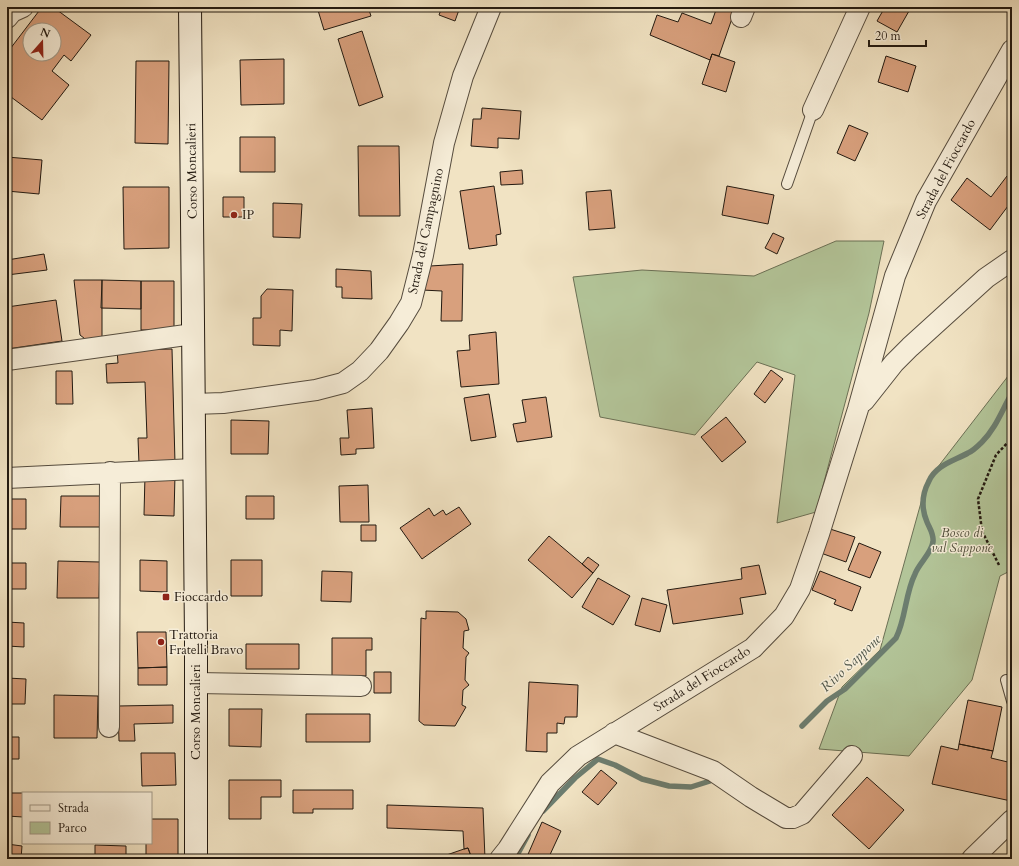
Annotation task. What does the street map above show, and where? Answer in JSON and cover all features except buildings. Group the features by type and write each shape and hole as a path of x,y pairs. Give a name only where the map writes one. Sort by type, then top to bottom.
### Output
{"main road":[{"name":"Corso Moncalieri","path":"190,7 196,683 196,859"}],"street":[{"path":"7,18 12,12 22,7"},
{"name":"Strada del Campagnino","path":"193,404 222,403 323,388 343,383 360,371 379,351 399,323 411,302 423,255 444,143 463,76 491,7"},
{"path":"813,110 860,7"},
{"name":"Strada del Fioccardo","path":"500,859 550,783 578,756 753,648 784,616 800,589 819,534 858,409 895,276 926,201 1012,50"},
{"name":"Strada del Fioccardo","path":"858,409 894,363 910,347 986,278 1012,260"},
{"path":"7,360 193,334"},
{"path":"7,478 194,469"},
{"path":"109,727 110,472"},
{"path":"196,683 361,686"},
{"path":"614,733 713,771 751,797 786,818 794,818 802,814 852,756"},
{"path":"972,859 1012,820"}],"lane":[{"path":"787,184 813,110"},
{"path":"1006,680 1012,700"}],"path":[{"path":"999,565 982,531 978,499 996,455 1012,438"}],"green space":[{"path":"836,241 884,241 869,313 816,512 777,523 795,375 757,362 695,435 600,417 573,277 642,270 754,276"},
{"name":"Bosco di val Sappone","path":"1012,371 1012,570 1000,576 972,680 909,756 819,749 842,687 880,650 927,481"}],"waterway":[{"name":"Rivo Sappone","path":"802,726 827,701 845,689 896,638 902,622 912,582 917,570 930,551 933,542 923,506 927,486 936,471 946,464 972,451 987,437 1012,393"},
{"name":"Rivo Sappone","path":"543,811 575,778 598,759 615,765 642,779 669,786 691,787 710,781"},
{"name":"Rivo Sappone","path":"515,859 528,835"}],"place":[{"name":"IP","path":"234,215"},
{"name":"Fioccardo","path":"166,597"},
{"name":"Trattoria Fratelli Bravo","path":"161,642"}]}
